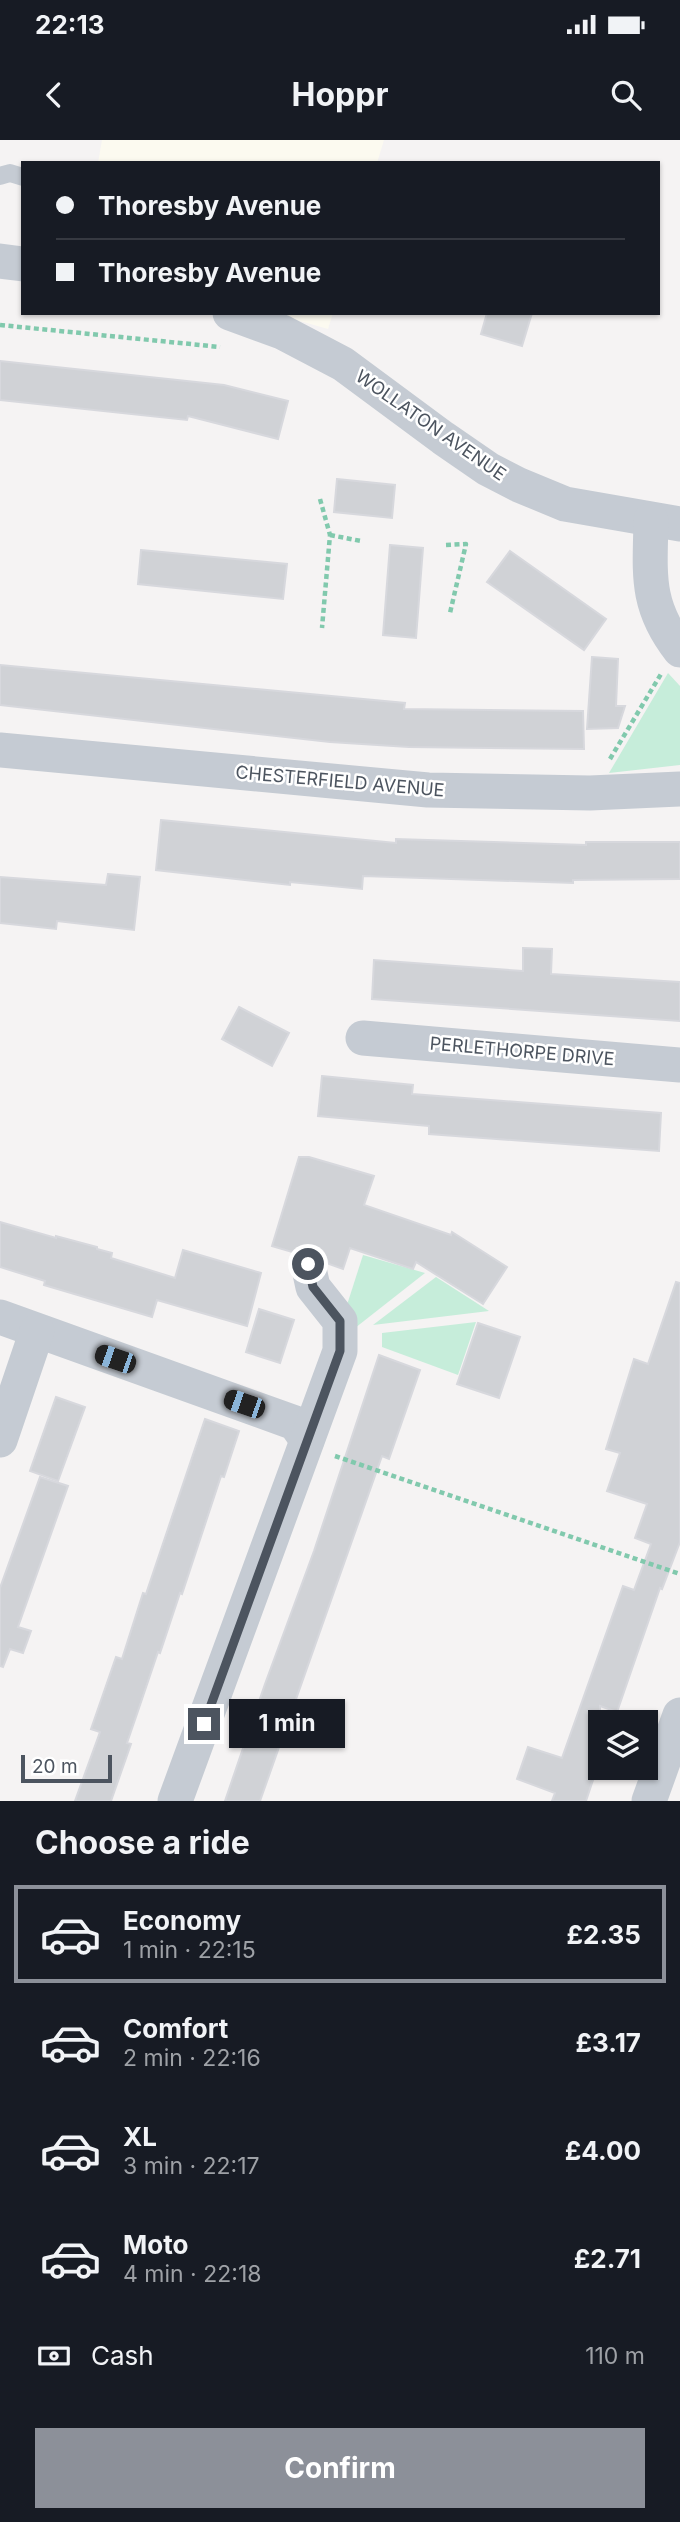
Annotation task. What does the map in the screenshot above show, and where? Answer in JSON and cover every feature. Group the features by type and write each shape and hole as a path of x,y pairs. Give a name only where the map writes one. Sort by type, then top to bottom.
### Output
{"street":[{"path":"0,261 21,264"},
{"name":"WOLLATON AVENUE","path":"235,315 282,332 343,364 443,438 519,485 565,504 666,522"},
{"path":"666,522 651,586 660,621 680,650"},
{"name":"CHESTERFIELD AVENUE","path":"0,750 428,790 590,793 680,789"},
{"name":"PERLETHORPE DRIVE","path":"363,1038 680,1065"},
{"path":"175,1801 340,1351 340,1321 313,1287 308,1264"},
{"path":"0,1317 295,1423 307,1440"},
{"path":"0,1440 37,1331"},
{"path":"649,1801 680,1715"}],"lane":[{"path":"0,176 9,173 21,176"}],"path":[{"path":"0,326 229,348"},
{"path":"320,499 330,535 322,628"},
{"path":"330,535 361,541"},
{"path":"446,545 466,544 450,613"},
{"path":"590,793 658,679"},
{"path":"307,1440 322,1451 680,1574"}],"shaded area":[{"path":"102,140 384,140 378,161 98,161"},
{"path":"279,315 332,315 328,329"}],"green space":[{"path":"668,673 680,686 680,765 609,773"},
{"path":"363,1255 425,1273 355,1328 346,1308"},
{"path":"436,1277 489,1311 373,1325"},
{"path":"476,1322 458,1375 382,1347 382,1333"}],"building":[{"path":"486,315 531,315 522,346 481,334"},
{"path":"0,361 224,385 288,401 278,439 188,416 187,420 0,400"},
{"path":"337,479 395,485 392,518 334,512"},
{"path":"390,545 423,548 416,638 383,635"},
{"path":"141,550 287,564 283,599 138,584"},
{"path":"510,551 606,619 584,650 487,582"},
{"path":"592,657 618,659 616,706 625,706 618,728 587,729"},
{"path":"0,665 405,703 404,709 583,711 584,749 409,747 330,742 0,705"},
{"path":"161,820 396,843 396,839 586,845 586,842 680,842 680,879 573,880 573,883 363,876 362,889 290,882 290,885 156,870"},
{"path":"108,874 140,877 134,930 57,921 56,929 0,923 0,877 106,885"},
{"path":"523,948 552,949 551,974 680,982 680,1021 372,999 374,960 523,971"},
{"path":"239,1007 289,1033 272,1066 222,1039"},
{"path":"322,1076 413,1085 412,1094 661,1113 659,1151 429,1134 429,1126 318,1116"},
{"path":"299,1157 309,1157 374,1176 364,1205 451,1235 452,1232 507,1267 483,1304 416,1262 413,1269 350,1248 343,1269 329,1264 323,1251 313,1245 303,1245 292,1252 272,1246"},
{"path":"0,1222 97,1247 112,1253 111,1258 175,1278 183,1250 261,1273 247,1326 157,1300 152,1317 44,1285 45,1281 0,1267"},
{"path":"676,1282 680,1283 680,1542 662,1589 660,1588 618,1710 600,1706 600,1710 588,1710 588,1780 593,1780 586,1801 552,1801 555,1793 517,1779 528,1747 562,1758 623,1586 634,1590 651,1544 635,1538 647,1504 607,1491 620,1453 606,1449 634,1359 648,1364"},
{"path":"259,1309 294,1320 280,1363 246,1352"},
{"path":"478,1323 520,1337 499,1398 457,1384"},
{"path":"379,1355 420,1370 389,1459 382,1456 260,1801 225,1801 314,1551"},
{"path":"56,1397 85,1407 58,1481 30,1471"},
{"path":"205,1419 239,1431 224,1477 221,1476 182,1594 180,1593 160,1653 158,1652 127,1743 131,1744 111,1801 75,1801 100,1732 91,1729 116,1657 122,1659 143,1593 146,1594"},
{"path":"40,1477 68,1486 18,1627 31,1631 23,1653 10,1649 3,1667 0,1666 0,1588"}],"route":[{"path":"204,1724 340,1351 340,1321 313,1287 308,1264"}]}
